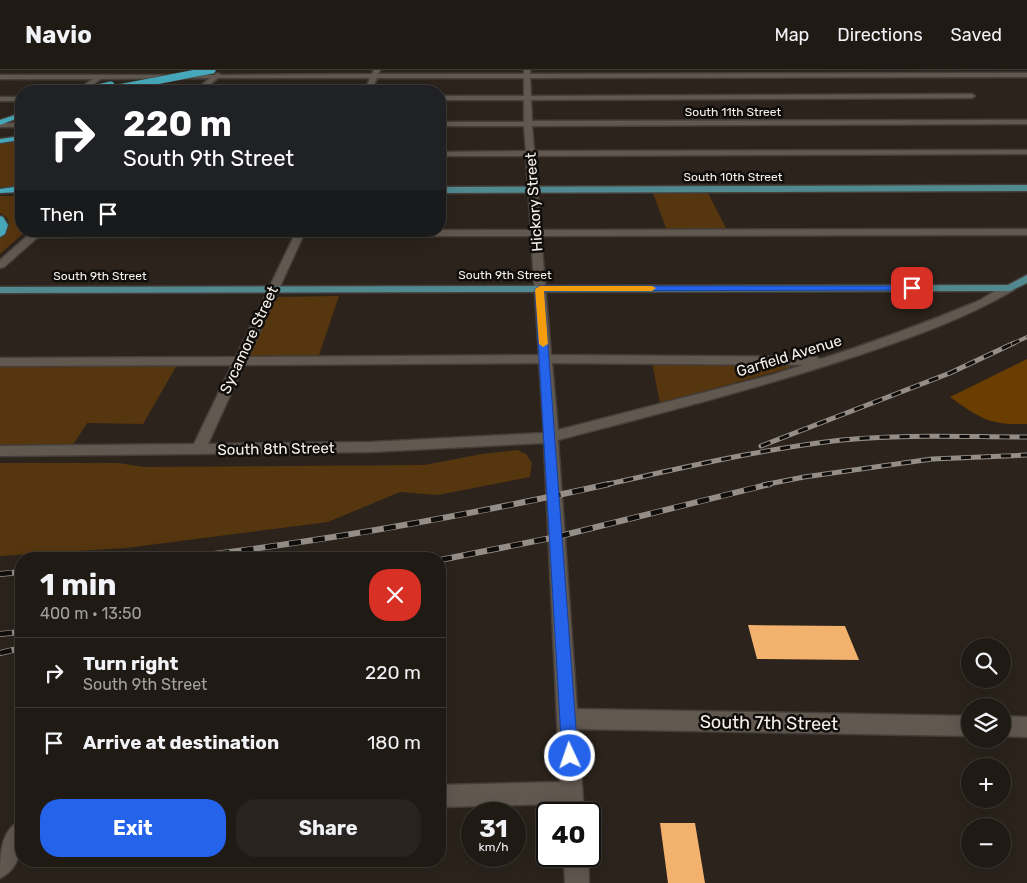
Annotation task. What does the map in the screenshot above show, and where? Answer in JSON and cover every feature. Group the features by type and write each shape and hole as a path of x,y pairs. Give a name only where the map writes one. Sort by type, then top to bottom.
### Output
{"highway":[{"path":"116,85 192,70"},
{"path":"140,85 214,73"},
{"path":"0,117 15,112"},
{"path":"0,124 15,118"},
{"path":"0,141 15,139"},
{"path":"0,219 3,225 0,234"}],"main road":[{"name":"South 10th Street","path":"446,190 1027,188"},
{"path":"1,191 15,190"},
{"name":"Garfield Avenue","path":"1010,288 1027,278"},
{"name":"South 9th Street","path":"0,290 1010,288"}],"street":[{"path":"87,85 108,71 153,70"},
{"path":"203,85 214,73 223,70"},
{"path":"0,77 99,77 214,73 1027,75"},
{"path":"371,85 376,73"},
{"name":"Hickory Street","path":"528,73 528,124 551,437 573,802"},
{"path":"446,98 972,96"},
{"path":"0,99 15,99"},
{"name":"South 11th Street","path":"446,124 1027,122"},
{"path":"0,124 15,125"},
{"path":"446,154 1027,152"},
{"path":"446,233 1027,232"},
{"path":"0,265 33,237"},
{"name":"Sycamore Street","path":"198,450 299,237"},
{"name":"Garfield Avenue","path":"551,437 776,378 829,361 898,338 984,303 1010,288"},
{"path":"0,362 544,359 829,361"},
{"name":"South 8th Street","path":"0,451 371,447 507,441 551,437"},
{"name":"South 7th Street","path":"568,719 961,726"},
{"path":"1011,726 1027,727"},
{"path":"446,796 540,802"},
{"path":"577,867 578,883"}],"shaded area":[{"path":"15,141 15,187 0,187 0,142"},
{"path":"653,193 708,193 727,230 667,231"},
{"path":"0,196 15,196 15,237 19,237 0,254 0,238 8,228 9,222 0,213"},
{"path":"339,296 318,358 248,358 278,297"},
{"path":"1027,359 1027,424 994,422 970,411 950,397"},
{"path":"652,363 791,364 790,368 660,403"},
{"path":"177,365 143,424 87,423 73,445 0,445 0,366"},
{"path":"517,450 526,454 532,463 530,477 438,495 400,492 328,522 126,548 63,552 15,552 15,555 0,556 0,463 118,463 144,467 424,465 482,454"}],"building":[{"path":"748,625 845,626 859,660 757,659"},
{"path":"660,823 695,823 705,883 668,883"}],"railway":[{"path":"1012,344 1027,337"},
{"path":"761,446 950,373 1014,343"},
{"path":"604,485 752,454 842,440 911,436 1027,437"},
{"path":"763,485 804,477 932,459 1027,455"},
{"path":"225,552 391,528 609,484"},
{"path":"446,559 556,537 770,484"},
{"path":"0,574 15,573"},
{"path":"0,634 15,633"},
{"path":"0,653 15,649"}],"slow traffic":[{"path":"543,344 540,289 652,288"}],"route":[{"path":"570,756 540,289 912,288"}]}
